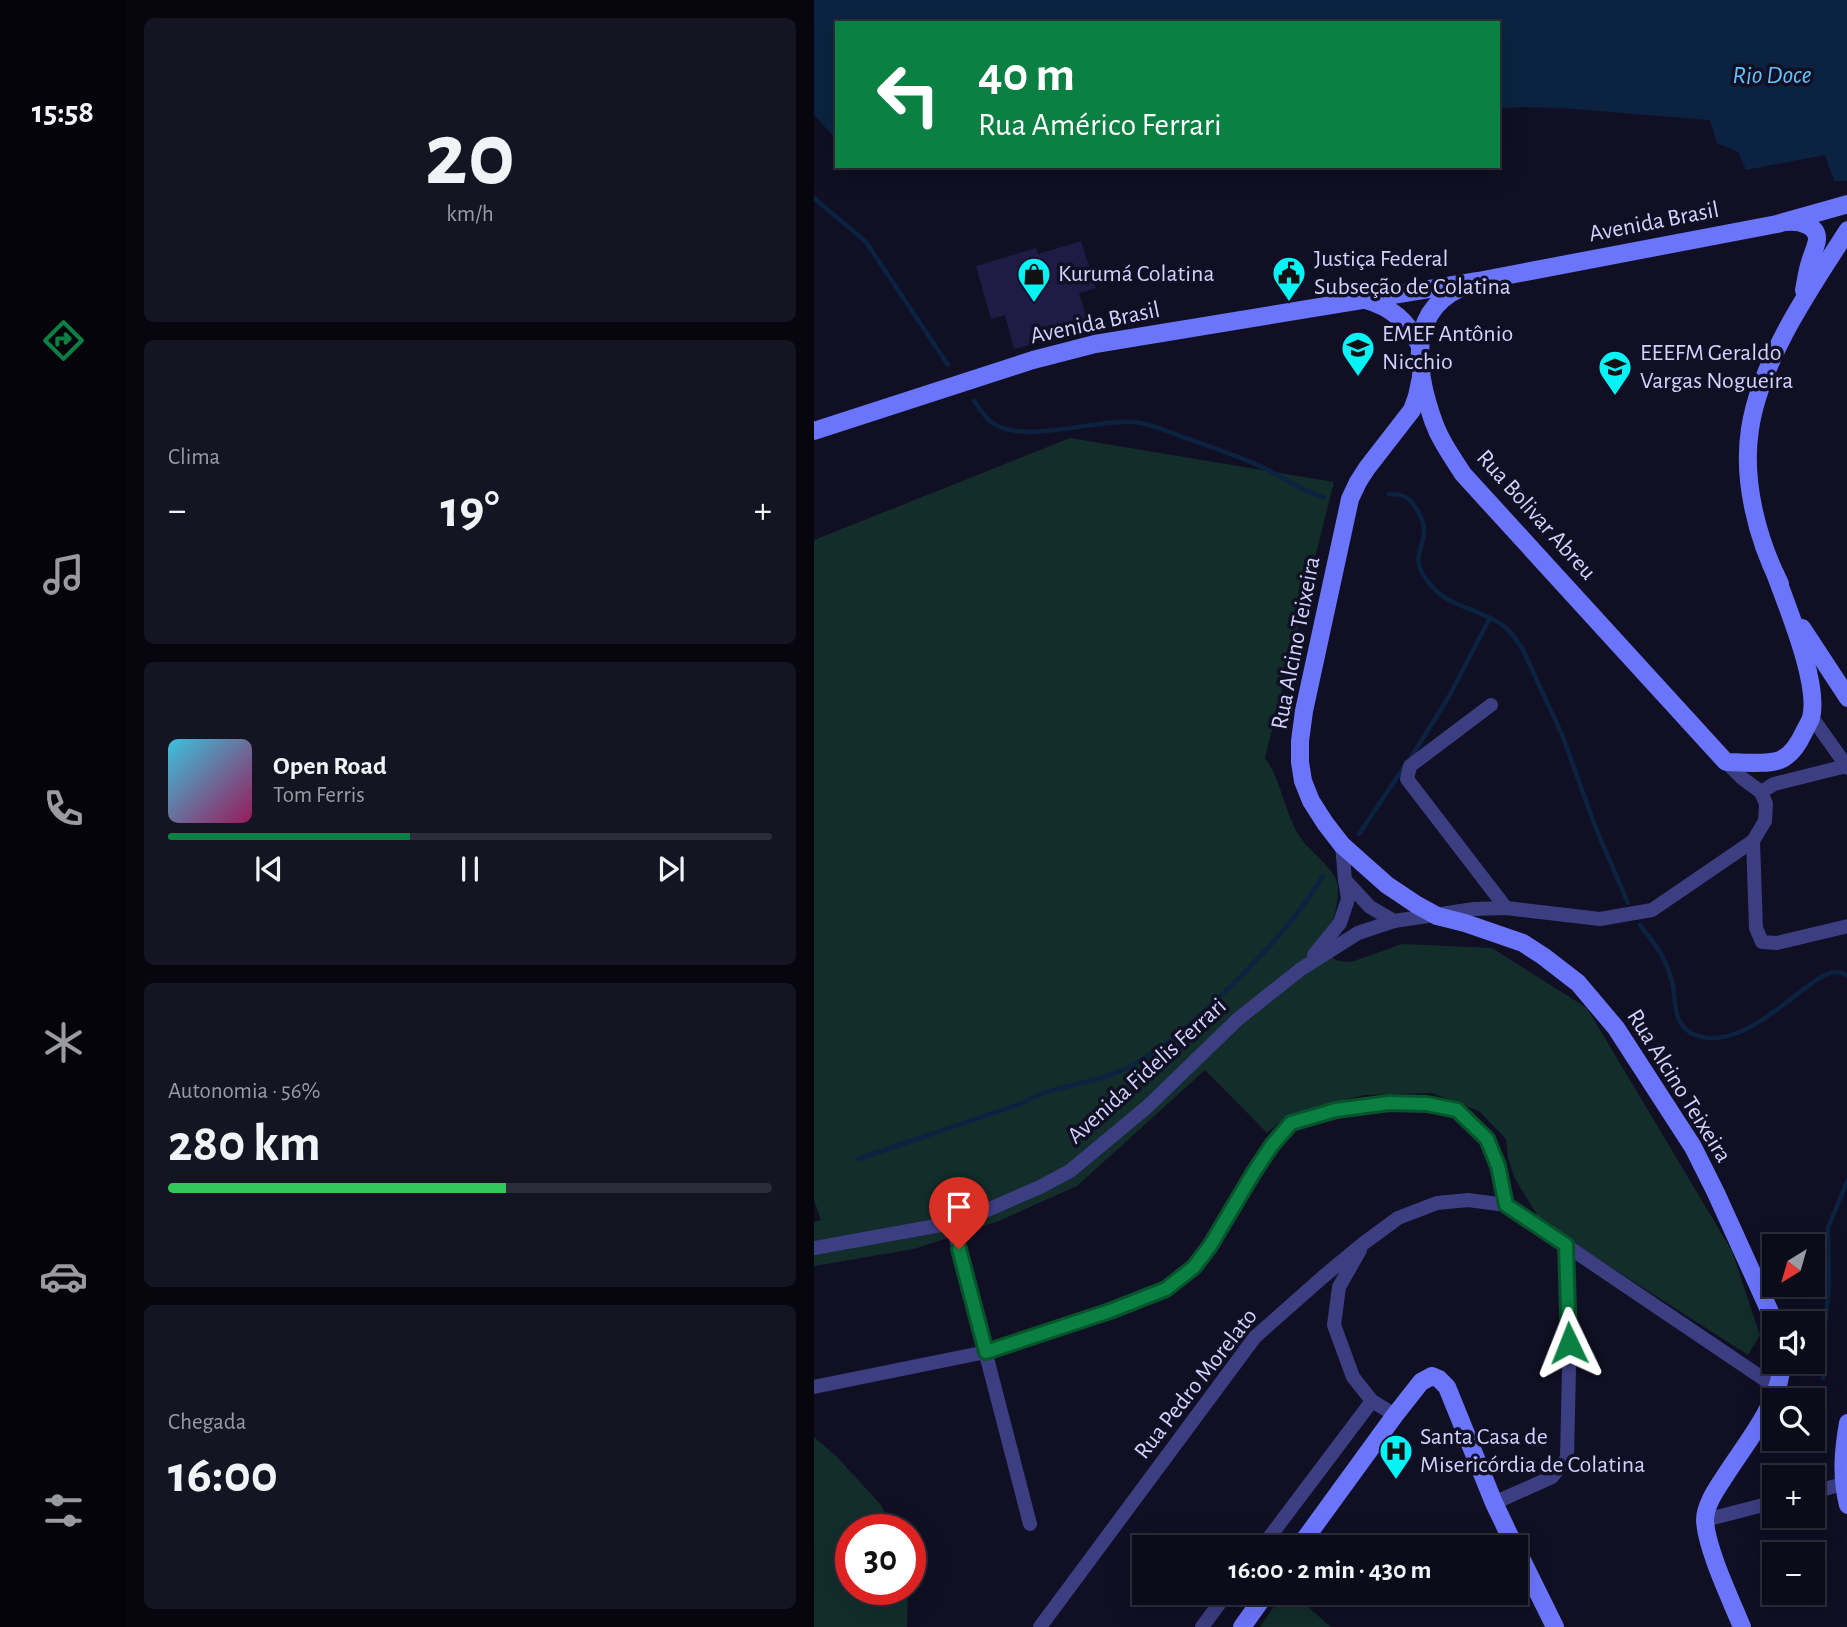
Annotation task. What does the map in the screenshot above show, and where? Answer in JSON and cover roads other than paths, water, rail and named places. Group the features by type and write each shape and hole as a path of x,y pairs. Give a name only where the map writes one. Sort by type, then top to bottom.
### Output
{"main road":[{"name":"Avenida Brasil","path":"814,431 1033,360 1095,344 1478,281 1778,223 1847,204"},
{"path":"1778,223 1795,222 1807,225 1817,235 1800,303"},
{"path":"1726,762 1780,760 1793,751 1801,740 1811,716 1807,666 1760,531 1751,495 1748,449 1757,399 1768,369 1800,303 1847,230"},
{"name":"Rua Bolivar Abreu","path":"1478,281 1452,292 1432,309 1419,344 1421,377 1433,421 1442,441 1463,474 1726,762"},
{"path":"1362,299 1377,303 1402,319 1419,344"},
{"name":"Rua Alcino Teixeira","path":"1421,377 1412,410 1362,475 1350,499 1305,711 1300,741 1303,781 1324,823 1342,845 1387,886 1437,916 1523,943 1578,984 1598,1006 1616,1028 1693,1147 1770,1311"},
{"path":"1775,573 1796,617 1847,698"},
{"path":"1777,1388 1781,1374"},
{"path":"1308,1535 1395,1415 1421,1382 1432,1376 1447,1387 1494,1503 1510,1535"},
{"path":"1742,1627 1711,1549 1705,1520 1715,1492 1762,1418"},
{"path":"1847,1423 1843,1464 1847,1505"},
{"path":"1528,1572 1555,1627"},
{"path":"1242,1627 1258,1605"}],"street":[{"path":"1491,705 1410,766 1407,779 1506,908"},
{"path":"1726,762 1742,778 1768,788 1847,767 1811,716"},
{"path":"1780,760 1768,788 1765,821 1753,841 1756,928 1762,942 1777,943 1847,926"},
{"name":"Avenida Fidelis Ferrari","path":"814,1248 952,1223 1040,1187 1070,1171 1147,1107 1238,1019 1302,969 1358,933 1394,921 1474,909 1506,908 1600,919 1652,909 1753,841"},
{"name":"Avenida Fidelis Ferrari","path":"1302,969 1340,923 1348,899 1342,845"},
{"path":"1345,880 1370,906 1394,921"},
{"path":"814,1387 986,1352 1110,1311 1166,1289 1194,1267 1210,1246 1254,1172 1291,1123 1336,1110 1389,1103 1427,1104 1457,1110 1487,1139 1498,1166 1506,1205 1777,1388"},
{"name":"Rua Pedro Morelato","path":"1040,1627 1255,1337 1364,1243 1398,1218 1438,1203 1468,1200 1506,1205"},
{"path":"952,1223 1030,1524"},
{"path":"1364,1243 1339,1287 1334,1325 1353,1377 1372,1401 1395,1415"},
{"path":"1494,1503 1552,1477 1567,1458 1569,1368 1566,1245"},
{"path":"1271,1535 1372,1401"},
{"path":"1825,1489 1843,1484"},
{"path":"1705,1520 1762,1505"},
{"path":"1202,1627 1218,1605"}],"water":[{"name":"Rio Doce","path":"814,0 1847,0 1847,181 1834,181 1825,155 1746,170 1738,152 1717,143 1710,120 1561,108 1500,109 1500,21 835,21 835,138 814,115"}],"waterway":[{"path":"814,198 866,242 948,365"},
{"path":"974,401 991,422 1005,429 1021,432 1119,422 1148,424 1246,460 1324,497"},
{"path":"1389,494 1402,495 1409,499 1420,516 1424,529 1419,557 1420,569 1432,586 1450,600 1501,624 1522,648 1563,737 1595,826 1628,903"},
{"path":"1409,760 1447,700 1490,618"},
{"path":"1359,834 1404,767"},
{"path":"858,1159 1017,1105 1041,1094 1108,1076 1145,1058 1190,1024 1245,972 1287,926 1323,876"},
{"path":"1640,925 1667,966 1681,1024 1691,1033 1705,1038 1720,1038 1749,1028 1828,974 1839,972 1848,976"},
{"path":"1823,1378 1829,1286 1828,1228 1848,1179"}],"place":[{"name":"Justiça Federal Subseção de Colatina","path":"1289,303"},
{"name":"Kurumá Colatina","path":"1034,304"},
{"name":"EMEF Antônio Nicchio","path":"1358,378"},
{"name":"EEEFM Geraldo Vargas Nogueira","path":"1615,397"},
{"name":"Santa Casa de Misericórdia de Colatina","path":"1396,1481"}]}
